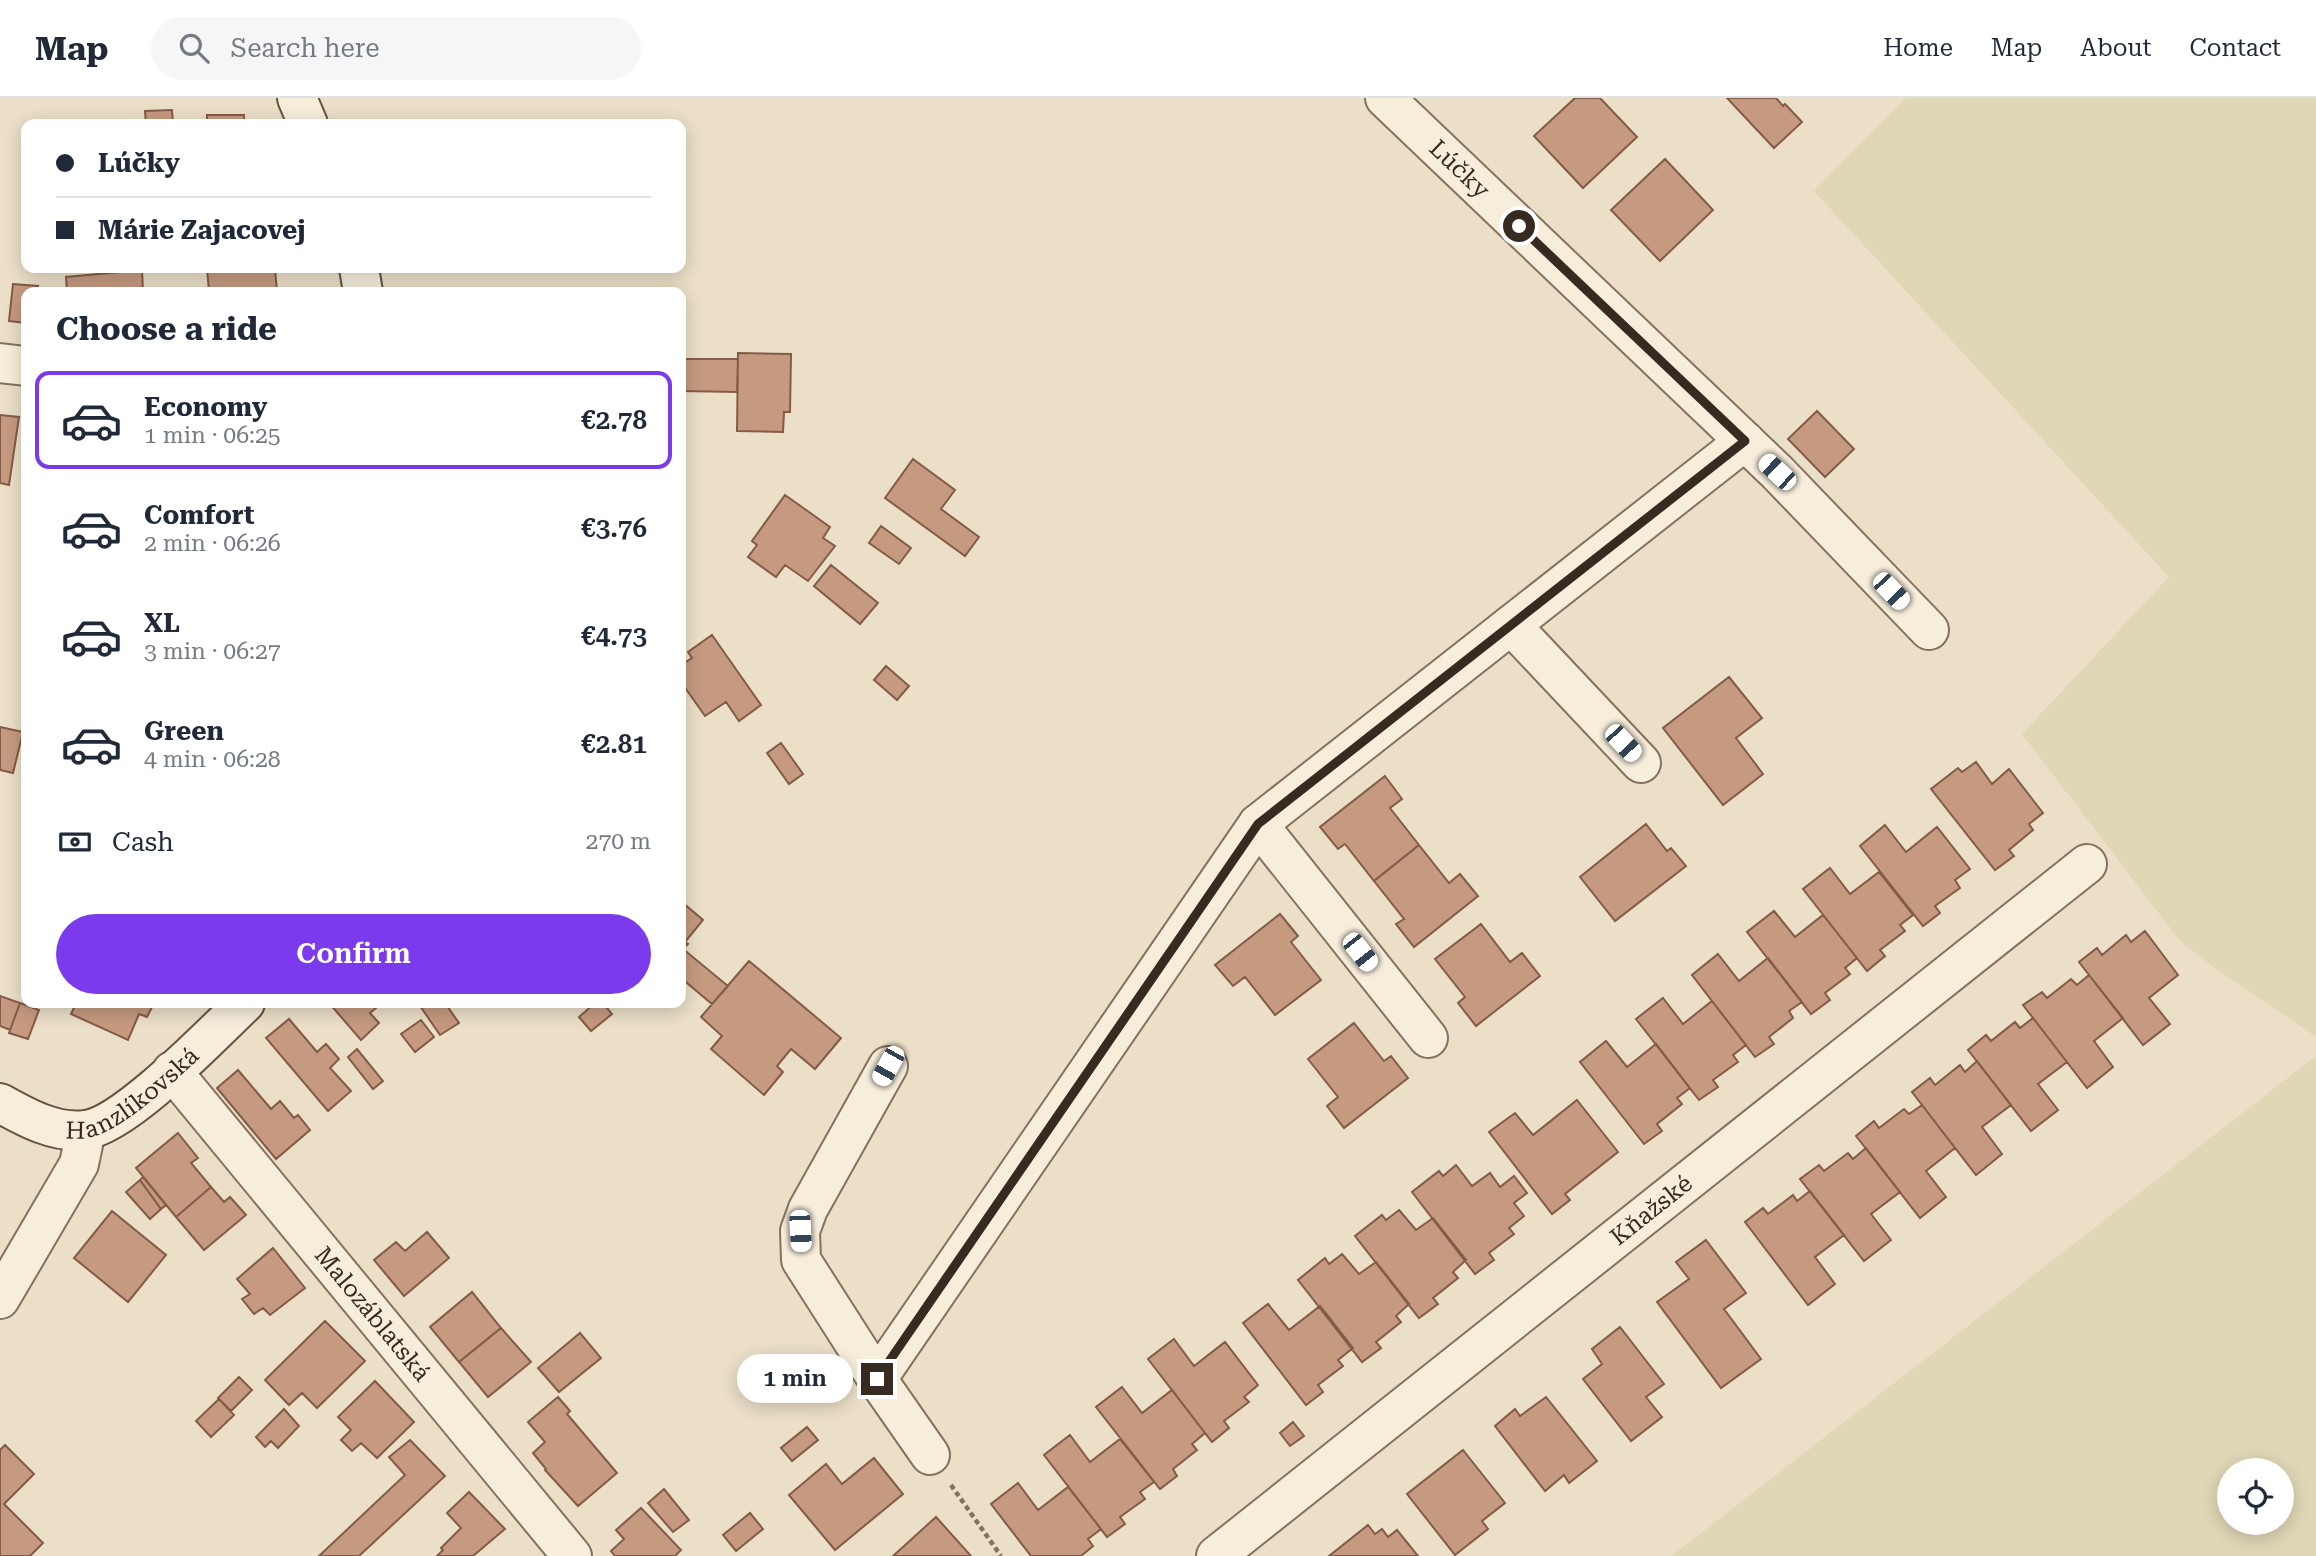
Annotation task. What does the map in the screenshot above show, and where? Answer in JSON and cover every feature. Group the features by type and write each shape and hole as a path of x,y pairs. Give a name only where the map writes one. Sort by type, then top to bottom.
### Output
{"street":[{"path":"297,98 306,119"},
{"name":"Lúčky","path":"1385,98 1777,472 1930,631"},
{"path":"0,363 21,365"},
{"path":"877,1379 1258,824 1745,441"},
{"path":"1511,625 1641,763"},
{"path":"1258,824 1428,1038"},
{"name":"Kňažské","path":"1216,1556 2087,864"},
{"name":"Hanzlíkovská","path":"0,1102 21,1115 53,1128 86,1130 109,1121 138,1101 240,1008"},
{"path":"888,1066 808,1209 800,1231 801,1261 930,1455"},
{"name":"Malozáblatská","path":"172,1071 572,1556"},
{"path":"0,1299 79,1164 86,1130"}],"path":[{"path":"930,1455 1001,1556"}],"shaded area":[{"path":"1906,98 2316,98 2316,1037 2180,941 2022,734 2169,577 1814,191"},
{"path":"2316,1056 2316,1556 1671,1556"}],"building":[{"path":"1575,98 1600,98 1637,137 1583,188 1534,136"},
{"path":"1727,98 1776,98 1802,122 1774,148"},
{"path":"172,110 173,119 146,119 145,111"},
{"path":"207,115 244,115 244,119 207,119"},
{"path":"1665,159 1713,210 1660,261 1611,210"},
{"path":"142,273 143,287 67,287 66,277"},
{"path":"207,273 275,273 277,287 209,287"},
{"path":"13,284 38,286 21,287 21,322 9,321"},
{"path":"738,353 791,354 790,412 784,412 783,432 737,431"},
{"path":"686,359 738,359 737,392 686,391"},
{"path":"1817,411 1854,449 1825,477 1788,439"},
{"path":"0,415 19,417 9,485 0,483"},
{"path":"913,459 955,490 941,509 979,537 965,556 885,498"},
{"path":"785,495 830,527 823,538 835,546 808,581 785,565 776,577 748,557 757,545 752,541"},
{"path":"881,526 911,548 899,564 869,543"},
{"path":"831,565 878,603 860,624 814,586"},
{"path":"712,635 761,705 739,721 726,702 705,716 686,689 686,662 692,658 688,652"},
{"path":"886,666 909,686 897,700 874,680"},
{"path":"1729,677 1762,718 1736,738 1763,774 1723,805 1663,728"},
{"path":"0,727 21,732 13,773 0,770"},
{"path":"781,743 803,774 789,784 767,753"},
{"path":"1976,762 1992,784 2009,769 2043,813 2029,824 2033,830 2009,850 2014,856 1995,870 1931,789 1958,768 1962,772"},
{"path":"1385,776 1402,799 1390,808 1419,845 1374,881 1345,844 1338,849 1320,827"},
{"path":"1646,824 1667,851 1671,848 1686,866 1615,921 1580,877"},
{"path":"1885,825 1906,852 1937,827 1970,869 1955,880 1960,888 1935,906 1940,913 1923,926 1860,846"},
{"path":"1419,845 1449,883 1460,874 1478,896 1414,947 1396,924 1404,919 1374,881"},
{"path":"1830,868 1850,894 1879,872 1913,915 1900,925 1905,931 1880,950 1885,956 1867,971 1803,889"},
{"path":"686,906 703,920 686,941"},
{"path":"1774,911 1795,937 1823,915 1857,958 1845,968 1850,974 1825,993 1830,1000 1811,1014 1747,932"},
{"path":"1280,914 1298,936 1291,942 1321,980 1275,1015 1245,977 1233,986 1215,965"},
{"path":"1481,924 1510,962 1522,953 1540,976 1476,1026 1458,1003 1465,997 1435,959"},
{"path":"2145,931 2178,975 2149,998 2170,1024 2143,1045 2079,962 2097,948 2102,955 2126,935 2131,942"},
{"path":"686,951 728,986 712,1004 686,982"},
{"path":"1718,954 1739,981 1768,958 1802,1002 1789,1011 1793,1018 1769,1037 1774,1044 1755,1057 1692,975"},
{"path":"749,961 841,1038 815,1069 791,1049 777,1066 783,1072 764,1095 711,1049 722,1036 701,1017"},
{"path":"2089,975 2123,1018 2094,1041 2113,1067 2087,1088 2023,1005 2042,992 2047,998 2071,979 2077,985"},
{"path":"0,996 20,1003 10,1030 0,1026"},
{"path":"1663,998 1683,1024 1712,1001 1746,1045 1733,1055 1738,1062 1713,1080 1718,1087 1699,1100 1636,1019"},
{"path":"20,1003 21,1008 39,1010 28,1039 9,1033"},
{"path":"74,1008 152,1008 147,1017 139,1014 128,1040 71,1014"},
{"path":"333,1008 376,1008 370,1013 379,1023 361,1040"},
{"path":"421,1008 448,1008 459,1023 440,1035"},
{"path":"589,1008 607,1008 612,1014 591,1031 579,1017"},
{"path":"2033,1018 2067,1062 2038,1084 2058,1110 2031,1131 1968,1050 1986,1035 1991,1041 2015,1022 2020,1028"},
{"path":"289,1019 317,1052 326,1044 339,1059 330,1068 351,1091 328,1111 266,1038"},
{"path":"421,1020 434,1037 415,1052 401,1034"},
{"path":"1354,1023 1384,1061 1391,1056 1408,1078 1344,1128 1327,1106 1338,1097 1308,1059"},
{"path":"1606,1041 1627,1067 1656,1044 1690,1088 1677,1098 1682,1104 1657,1124 1662,1131 1644,1144 1580,1062"},
{"path":"357,1049 383,1081 373,1089 348,1057"},
{"path":"1977,1061 2011,1105 1982,1127 2002,1154 1976,1175 1912,1092 1930,1078 1935,1085 1960,1065 1965,1072"},
{"path":"238,1070 271,1109 280,1101 294,1118 298,1115 310,1130 276,1159 217,1088"},
{"path":"1577,1100 1618,1152 1565,1194 1570,1200 1552,1214 1489,1132 1515,1113 1533,1135"},
{"path":"1922,1105 1955,1148 1926,1171 1946,1197 1920,1218 1856,1136 1874,1121 1879,1128 1904,1109 1909,1114"},
{"path":"178,1133 198,1158 191,1163 211,1187 176,1217 136,1168"},
{"path":"1866,1148 1900,1192 1871,1214 1891,1240 1864,1261 1800,1179 1819,1165 1824,1171 1848,1153 1853,1159"},
{"path":"1456,1165 1472,1186 1490,1173 1500,1187 1514,1176 1527,1193 1514,1203 1524,1216 1509,1228 1514,1234 1489,1253 1494,1260 1475,1274 1412,1192 1439,1171 1443,1176"},
{"path":"143,1177 166,1205 161,1209 140,1180"},
{"path":"140,1180 161,1209 150,1219 126,1192"},
{"path":"211,1187 224,1202 230,1197 246,1215 204,1250 176,1217"},
{"path":"1810,1191 1844,1235 1815,1257 1835,1284 1808,1305 1745,1222 1763,1208 1768,1214 1793,1195 1797,1201"},
{"path":"1399,1210 1416,1230 1433,1218 1466,1260 1453,1272 1458,1278 1433,1298 1438,1304 1419,1318 1355,1236 1382,1215 1386,1220"},
{"path":"112,1211 166,1255 128,1302 74,1258"},
{"path":"427,1232 449,1258 404,1296 374,1260 396,1242 405,1251"},
{"path":"1706,1240 1746,1293 1724,1309 1761,1359 1721,1388 1657,1302 1689,1279 1676,1262"},
{"path":"273,1248 305,1288 270,1315 263,1308 254,1314 242,1299 250,1294 237,1279"},
{"path":"1342,1254 1359,1274 1376,1262 1409,1304 1396,1316 1401,1322 1376,1342 1381,1348 1362,1362 1298,1280 1325,1258 1329,1264"},
{"path":"472,1292 501,1328 459,1362 430,1327"},
{"path":"1268,1304 1289,1330 1320,1306 1353,1348 1338,1360 1343,1366 1318,1385 1323,1392 1306,1405 1243,1323"},
{"path":"325,1321 365,1361 317,1408 302,1393 289,1405 265,1380"},
{"path":"1620,1327 1664,1384 1646,1397 1662,1417 1631,1441 1583,1379 1602,1364 1592,1349"},
{"path":"501,1328 531,1362 488,1397 459,1362"},
{"path":"580,1333 601,1358 559,1392 538,1368"},
{"path":"1174,1339 1194,1366 1225,1342 1258,1385 1244,1397 1249,1402 1224,1421 1229,1428 1212,1442 1148,1359"},
{"path":"239,1377 252,1390 231,1411 218,1398"},
{"path":"375,1381 414,1422 377,1458 361,1443 352,1451 341,1440 351,1430 338,1417"},
{"path":"1122,1387 1142,1413 1172,1390 1205,1433 1192,1444 1197,1450 1173,1469 1177,1476 1160,1489 1096,1407"},
{"path":"558,1397 570,1411 567,1414 617,1473 578,1506 533,1453 545,1442 528,1422"},
{"path":"1546,1397 1597,1461 1569,1483 1564,1475 1545,1491 1495,1426 1515,1409 1520,1416"},
{"path":"219,1399 234,1415 211,1437 196,1421"},
{"path":"284,1409 299,1426 278,1448 271,1441 265,1447 256,1437"},
{"path":"1293,1422 1304,1436 1290,1446 1280,1433"},
{"path":"807,1427 818,1440 792,1461 781,1448"},
{"path":"1070,1435 1090,1462 1120,1439 1154,1482 1140,1492 1145,1499 1120,1517 1125,1524 1107,1537 1044,1455"},
{"path":"410,1440 445,1476 359,1556 319,1556 405,1475 389,1457"},
{"path":"5,1445 34,1474 4,1504 43,1543 30,1556 0,1556 0,1450"},
{"path":"1463,1450 1505,1503 1482,1521 1488,1529 1455,1555 1407,1494"},
{"path":"874,1458 903,1494 835,1550 789,1495 826,1464 842,1484"},
{"path":"1018,1483 1038,1510 1068,1487 1101,1529 1088,1539 1093,1546 1081,1556 1031,1556 991,1504"},
{"path":"664,1489 689,1520 673,1532 648,1503"},
{"path":"469,1492 505,1529 473,1556 437,1556 443,1550 441,1548 461,1528 447,1513"},
{"path":"641,1508 681,1550 675,1556 615,1556 611,1551 624,1539 616,1530"},
{"path":"750,1513 763,1529 736,1551 723,1535"},
{"path":"936,1517 971,1556 893,1556"},
{"path":"1368,1525 1375,1534 1382,1529 1388,1537 1397,1530 1418,1556 1329,1556"}],"route":[{"path":"877,1379 1258,824 1745,441 1519,226"}]}
